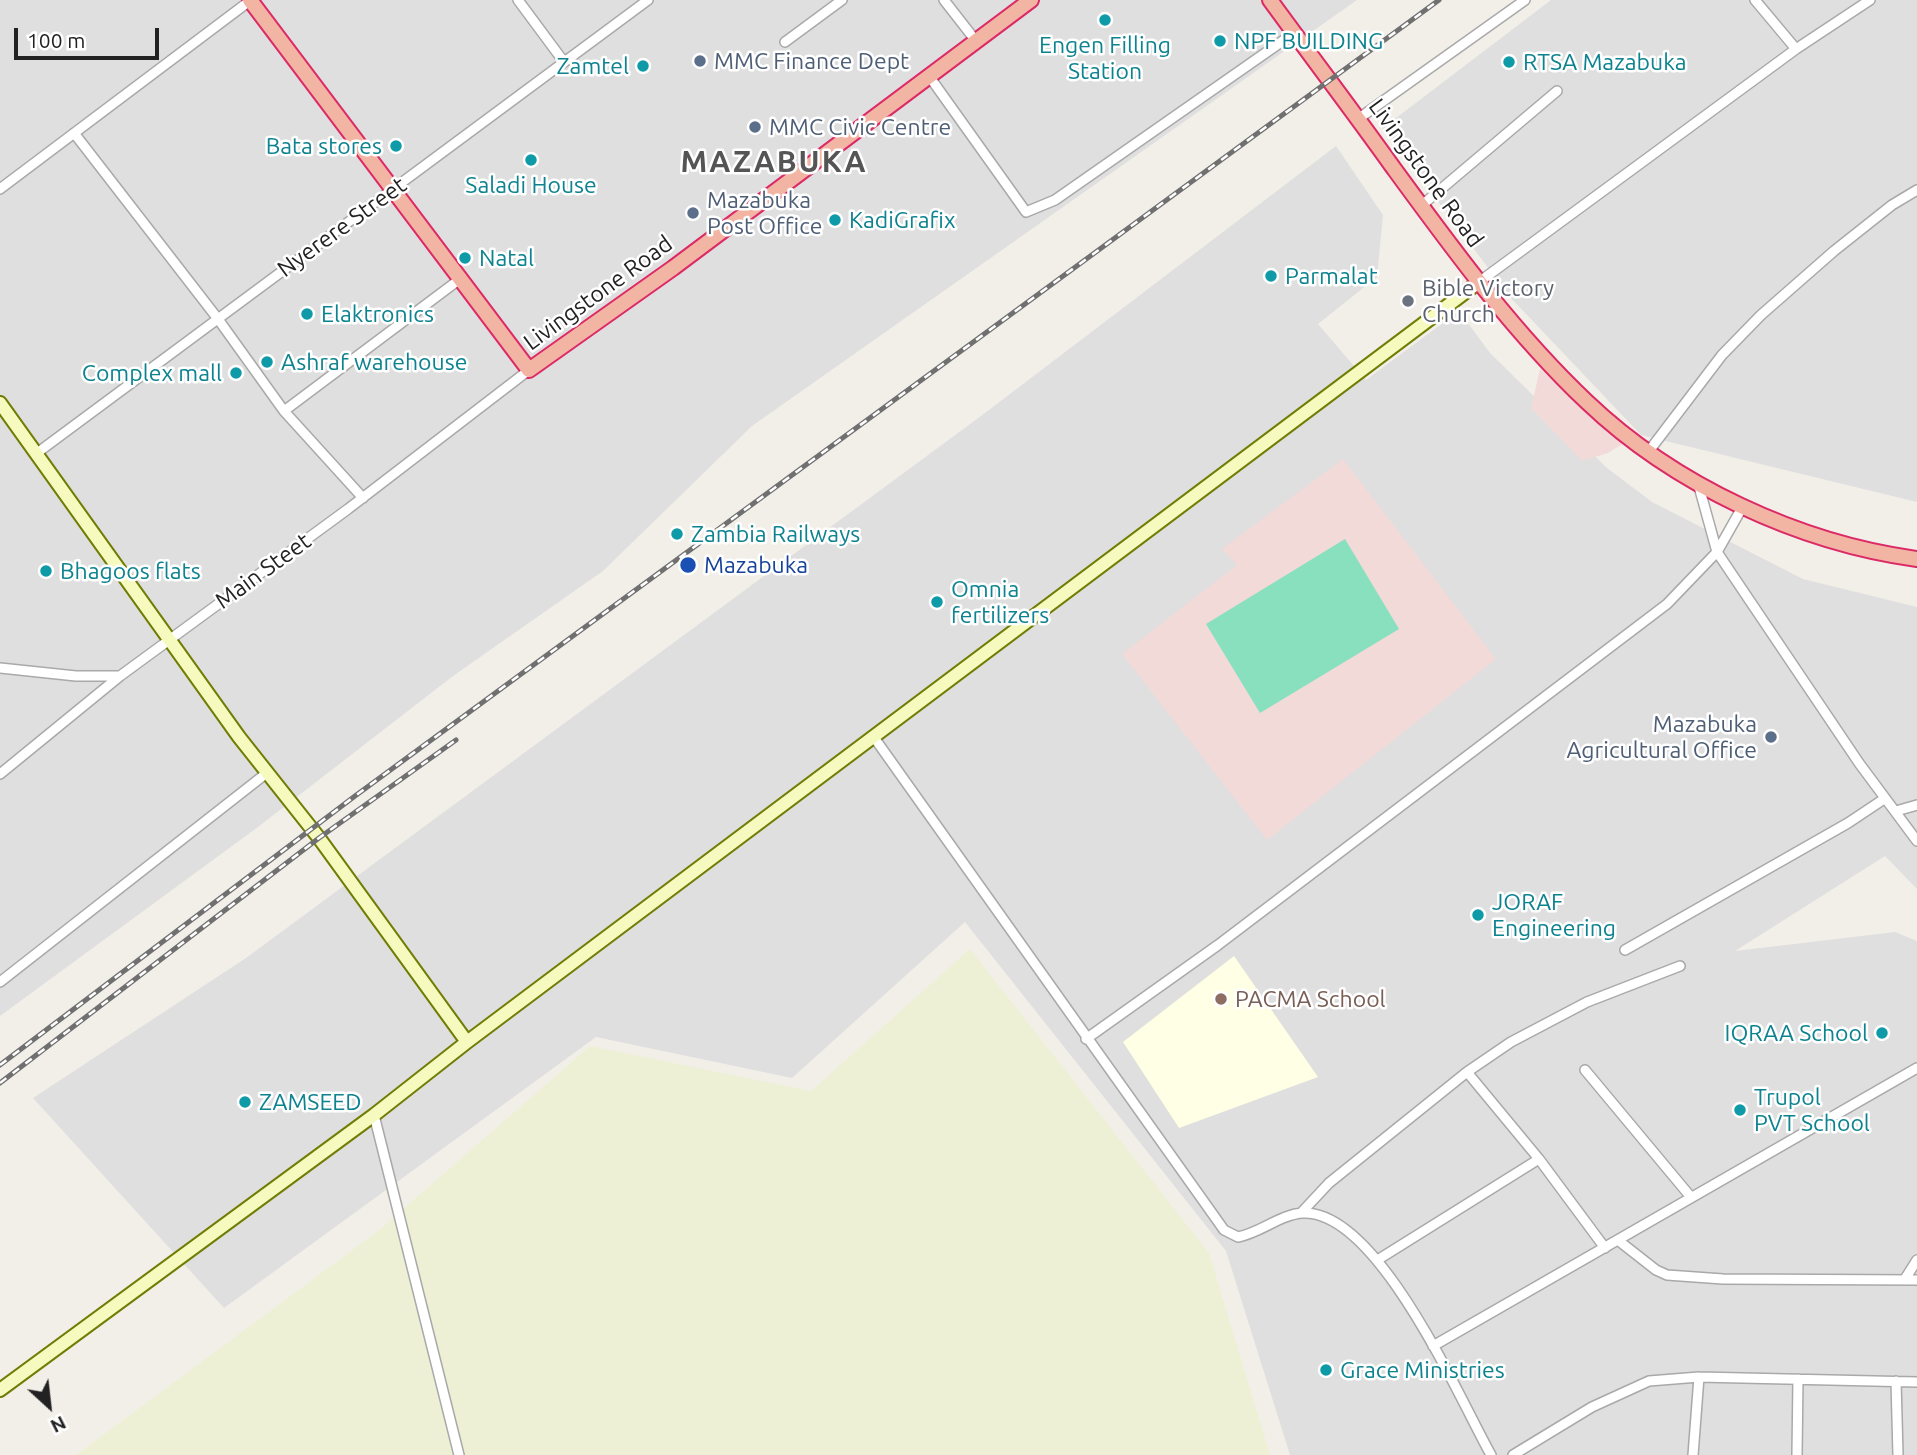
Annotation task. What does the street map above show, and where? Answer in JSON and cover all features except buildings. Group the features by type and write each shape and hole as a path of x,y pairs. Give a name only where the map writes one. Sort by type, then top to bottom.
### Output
{"highway":[{"name":"Livingstone Road","path":"250,0 529,370 673,268 1031,0"},
{"name":"Livingstone Road","path":"1270,0 1479,282 1561,377 1589,404 1649,451 1743,506 1833,541 1884,555 1917,559"}],"main road":[{"path":"0,1390 374,1115 467,1042 1479,282"},
{"path":"0,403 169,639 319,838 467,1042"}],"street":[{"path":"0,189 250,0"},
{"path":"518,0 564,62"},
{"name":"Nyerere Street","path":"37,453 648,0"},
{"path":"785,42 842,0"},
{"path":"944,0 976,41"},
{"path":"1358,119 1525,0"},
{"path":"1755,0 1796,49"},
{"path":"1479,282 1796,49 1870,0"},
{"path":"929,76 1026,212 1055,200 1294,33"},
{"path":"1421,206 1557,91"},
{"path":"74,133 218,319 284,411 363,498"},
{"path":"1649,451 1722,355 1761,315 1844,243 1892,205 1917,190"},
{"path":"284,411 460,279"},
{"name":"Main Steet","path":"0,774 120,676 363,498 529,370"},
{"path":"1697,481 1717,552 1884,799 1917,841"},
{"path":"1086,1039 1218,945 1514,723 1667,604 1717,552 1743,506"},
{"path":"0,668 120,676"},
{"path":"873,736 1224,1230 1238,1237 1247,1236 1301,1213 1329,1183 1467,1072 1525,1033 1558,1016 1680,966"},
{"path":"0,982 268,772"},
{"path":"1625,950 1848,823 1884,799"},
{"path":"1896,811 1917,805"},
{"path":"1433,1346 1917,1068"},
{"path":"1584,1070 1690,1196"},
{"path":"1467,1072 1539,1159 1605,1248"},
{"path":"374,1115 459,1455"},
{"path":"1379,1259 1539,1159"},
{"path":"1301,1213 1318,1214 1335,1222 1379,1259 1433,1346 1491,1455"},
{"path":"1619,1241 1656,1270 1667,1275 1723,1279 1917,1280"},
{"path":"1905,1279 1917,1260"},
{"path":"1693,1455 1699,1377"},
{"path":"1513,1455 1546,1433 1649,1381 1699,1377 1917,1382"},
{"path":"1797,1455 1798,1379"},
{"path":"1896,1381 1898,1455"}],"shaded area":[{"path":"0,0 1357,0 752,426 603,571 453,676 258,827 0,1016"},
{"path":"1551,0 1917,0 1917,502 1641,435 1510,297 1383,128"},
{"path":"1336,146 1383,215 1377,277 1318,324 1366,380 1459,311 1490,353 1607,468 1652,502 1803,579 1917,607 1917,889 1885,856 1735,951 1895,932 1917,941 1917,1455 1290,1455 1226,1251 965,922 792,1078 596,1037 224,1308 33,1098 246,958 981,416"},
{"path":"1540,369 1624,443 1608,453 1582,461 1531,408"},
{"path":"1343,459 1496,659 1267,840 1122,654 1237,565 1222,549"},
{"path":"970,949 1209,1253 1270,1455 76,1455 378,1231 590,1046 811,1091"},
{"name":"PACMA School","path":"1234,956 1318,1077 1179,1128 1123,1042"}],"green space":[{"path":"1345,539 1399,629 1260,713 1206,624"}],"railway":[{"path":"0,1065 355,796 1439,0"},
{"path":"0,1083 319,838 456,740"}],"place":[{"name":"Engen Filling Station","path":"1105,20"},
{"name":"NPF BUILDING","path":"1220,41"},
{"name":"MMC Finance Dept","path":"700,61"},
{"name":"RTSA Mazabuka","path":"1509,62"},
{"name":"Zamtel","path":"643,66"},
{"name":"MMC Civic Centre","path":"755,127"},
{"name":"Bata stores","path":"396,146"},
{"name":"Saladi House","path":"531,160"},
{"name":"Mazabuka Post Office","path":"693,213"},
{"name":"KadiGrafix","path":"835,220"},
{"name":"Natal","path":"465,258"},
{"name":"Parmalat","path":"1271,276"},
{"name":"Bible Victory Church","path":"1408,301"},
{"name":"Elaktronics","path":"307,314"},
{"name":"Ashraf warehouse","path":"267,362"},
{"name":"Complex mall","path":"236,373"},
{"name":"Zambia Railways","path":"677,534"},
{"name":"Mazabuka","path":"688,565"},
{"name":"Bhagoos flats","path":"46,571"},
{"name":"Omnia fertilizers","path":"937,602"},
{"name":"Mazabuka Agricultural Office","path":"1771,737"},
{"name":"JORAF Engineering","path":"1478,915"},
{"name":"PACMA School","path":"1221,999"},
{"name":"IQRAA School","path":"1882,1033"},
{"name":"ZAMSEED","path":"245,1102"},
{"name":"Trupol PVT School","path":"1740,1110"},
{"name":"Grace Ministries","path":"1326,1370"}],"district":[{"name":"MAZABUKA","path":"774,162"}]}
